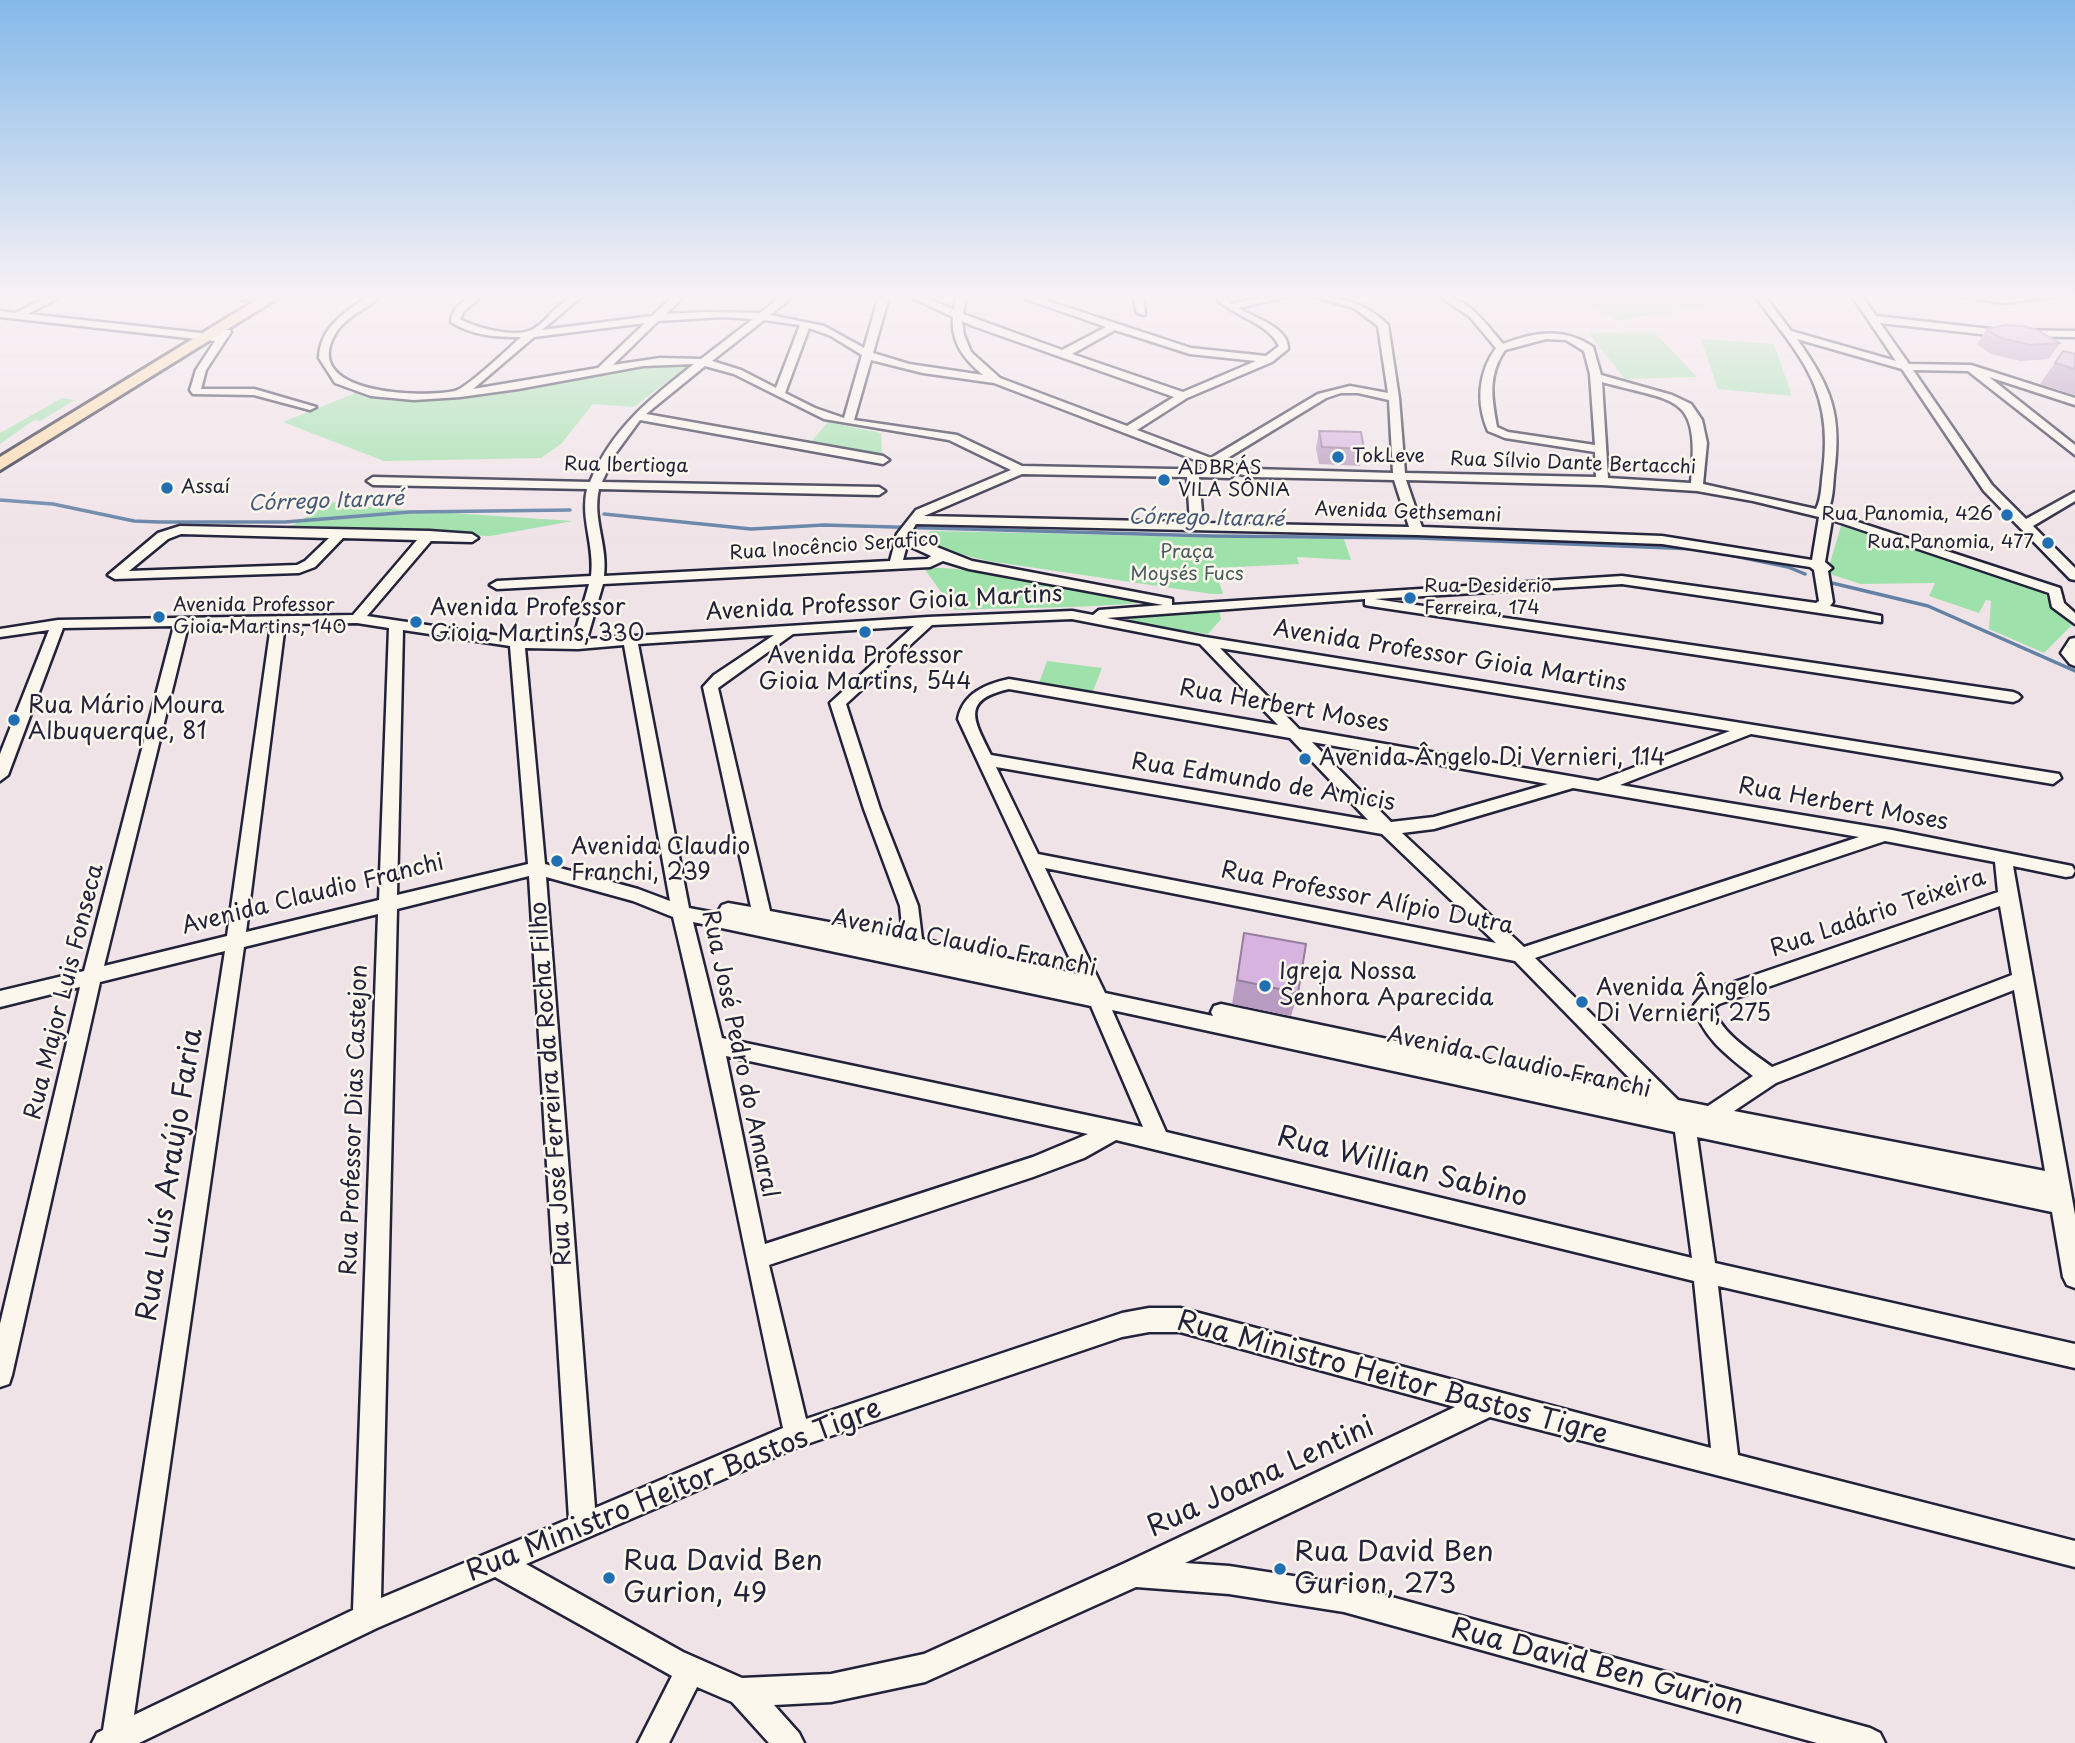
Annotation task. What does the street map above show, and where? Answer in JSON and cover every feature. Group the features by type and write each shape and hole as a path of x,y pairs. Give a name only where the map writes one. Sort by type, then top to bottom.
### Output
{"highway":[{"path":"0,454 135,377"},
{"path":"0,465 142,377"}],"street":[{"path":"199,377 195,390 201,394 269,394 310,407"},
{"path":"339,377 353,387 373,393 424,397 546,383 570,377"},
{"path":"460,394 479,377"},
{"path":"578,645 596,582 599,557 590,515 596,484 612,451 636,416 684,377"},
{"path":"751,377 810,410 848,422 943,435 966,441 1020,470"},
{"path":"779,394 785,377"},
{"path":"848,422 860,377"},
{"path":"979,377 996,380"},
{"name":"Rua Sílvio Dante Bertacchi","path":"993,377 1210,462 1253,473 1602,481 1697,487 1824,513 2055,591"},
{"path":"1130,377 1183,396"},
{"path":"1127,431 1183,396 1227,377"},
{"path":"1391,377 1399,477 1417,531"},
{"path":"1485,377 1484,387 1492,429 1505,435 1601,449"},
{"path":"1596,377 1602,481"},
{"path":"1597,377 1668,397 1687,406 1696,420 1701,443 1697,487"},
{"path":"1815,377 1825,394 1831,433 1820,566 1826,602 1819,608"},
{"path":"1913,377 1988,488 2075,576"},
{"path":"1983,377 2075,451"},
{"path":"2006,377 2075,402"},
{"path":"1193,475 1210,462 1339,389 1356,388 1394,398"},
{"path":"636,416 883,460"},
{"path":"896,564 905,532 920,513 1020,470 1193,475 1253,473"},
{"path":"1193,475 1197,527"},
{"name":"Rua Ibertioga","path":"373,481 879,491"},
{"path":"2024,526 2075,496"},
{"name":"Avenida Gethsemani","path":"905,532 1197,527 1417,531 1662,540 1820,566"},
{"path":"341,533 310,564 299,569 115,575 163,536 180,530 341,533 429,535 472,538"},
{"path":"905,532 918,545 941,556"},
{"path":"357,619 429,535"},
{"name":"Rua Inocêncio Serafico","path":"498,585 596,582 930,562 941,556 1000,572 1152,605"},
{"path":"1129,619 1152,605 1191,606 1622,580 1819,608 1875,620"},
{"path":"2075,583 2060,586 2055,591 2057,604 2075,620"},
{"path":"1339,597 2013,697"},
{"name":"Avenida Professor Gioia Martins","path":"0,633 58,624 357,619 540,646 928,621 1072,615 1129,619 1205,641 2053,778"},
{"name":"Rua Luís Araújo Faria","path":"112,1741 236,941 279,620"},
{"path":"914,953 909,906 872,809 838,703 928,621"},
{"name":"Rua Major Luis Fonseca","path":"0,1375 92,976 182,622"},
{"name":"Rua Professor Dias Castejon","path":"367,1618 396,623"},
{"path":"0,775 58,624"},
{"path":"763,923 710,687 789,632"},
{"name":"Rua José Pedro do Amaral","path":"630,641 680,908 714,1045 756,1258 797,1435"},
{"path":"1205,641 1387,829 1521,955 1670,1105 1685,1126 1705,1272 1726,1466"},
{"name":"Rua José Ferreira da Rocha Filho","path":"517,642 537,868 583,1527"},
{"path":"2075,642 2068,653 2075,661"},
{"name":"Rua Herbert Moses","path":"1159,1140 1094,992 966,719 967,709 980,696 1009,684 1885,835 2066,871"},
{"path":"1599,787 1750,729"},
{"name":"Rua Edmundo de Amicis","path":"984,759 1387,829 1434,823 1572,782"},
{"name":"Rua Professor Alípio Dutra","path":"1033,859 1521,955 1885,835"},
{"path":"2003,857 2007,896 2075,1277"},
{"name":"Avenida Claudio Franchi","path":"0,999 537,868 680,908 914,953 1094,992 1685,1126 1710,1124"},
{"name":"Rua Ladário Teixeira","path":"1769,1077 1714,1029 1704,1014 1704,1004 1713,998 2007,896"},
{"path":"1710,1124 1769,1077 2023,979"},
{"name":"Avenida Claudio Franchi","path":"1094,992 1670,1105 1710,1124 2060,1194"},
{"name":"Rua Willian Sabino","path":"714,1045 1116,1130 1705,1272 2075,1356"},
{"path":"756,1258 1033,1167 1076,1151 1116,1130"},
{"name":"Rua Ministro Heitor Bastos Tigre","path":"112,1741 367,1618 797,1435 1122,1325 1149,1320 1180,1320 1726,1466 2075,1554"},
{"name":"Rua Joana Lentini","path":"1135,1573 1489,1404"},
{"name":"Rua David Ben Gurion","path":"497,1563 673,1662 742,1692 831,1688 925,1668 1135,1573 1229,1580 1344,1598 1870,1743"},
{"path":"653,1743 691,1670"},
{"path":"742,1692 789,1743"}],"green space":[{"path":"583,377 673,377 634,407 593,404 561,444 541,458 384,461 283,422 358,392 392,401 439,399"},
{"path":"1624,377 1685,377 1625,379"},
{"path":"1714,377 1786,377 1792,396 1718,389"},
{"path":"62,398 75,400 40,421 34,420 0,444 0,433"},
{"path":"828,422 881,433 882,456 811,442"},
{"path":"332,502 377,508 573,521 490,536 286,529"},
{"path":"1841,526 1879,533 2043,590 2052,606 2073,624 2044,653 1989,629 1991,601 1986,600 1979,613 1929,596 1935,583 1861,584 1827,573"},
{"name":"Praça Moysés Fucs","path":"930,531 1344,539 1351,560 1297,557 1299,564 1215,568 1223,594 1212,594 988,561 941,546 927,538"},
{"path":"923,567 957,569 1149,602 954,610"},
{"path":"1219,609 1221,619 1208,634 1137,624 1130,620 1136,614"},
{"path":"1047,661 1102,668 1093,691 1039,683"}],"building":[{"path":"1319,431 1361,432 1364,449 1322,447"},
{"path":"1244,933 1306,944 1298,993 1237,980"}],"waterway":[{"name":"Córrego Itararé","path":"0,500 53,504 134,521 159,522 285,522 410,512 570,510"},
{"name":"Córrego Itararé","path":"604,514 751,529 824,525 1212,536 1418,538 1696,549"},
{"name":"Córrego Itararé","path":"1715,552 1788,567 1805,574"},
{"name":"Córrego Itararé","path":"1832,583 1928,606 2075,671"}],"place":[{"name":"TokLeve","path":"1338,457"},
{"name":"ADBRÁS VILA SÔNIA","path":"1164,480"},
{"name":"Assaí","path":"167,488"},
{"name":"Rua Panomia, 426","path":"2007,515"},
{"name":"Rua Panomia, 477","path":"2048,543"},
{"name":"Rua Desiderio Ferreira, 174","path":"1410,598"},
{"name":"Avenida Professor Gioia Martins, 140","path":"159,617"},
{"name":"Avenida Professor Gioia Martins, 330","path":"416,622"},
{"name":"Avenida Professor Gioia Martins, 544","path":"865,632"},
{"name":"Rua Mário Moura Albuquerque, 81","path":"14,720"},
{"name":"Avenida Ângelo Di Vernieri, 114","path":"1305,759"},
{"name":"Avenida Claudio Franchi, 239","path":"557,861"},
{"name":"Igreja Nossa Senhora Aparecida","path":"1265,986"},
{"name":"Avenida Ângelo Di Vernieri, 275","path":"1582,1002"},
{"name":"Rua David Ben Gurion, 273","path":"1280,1569"},
{"name":"Rua David Ben Gurion, 49","path":"609,1578"}]}
